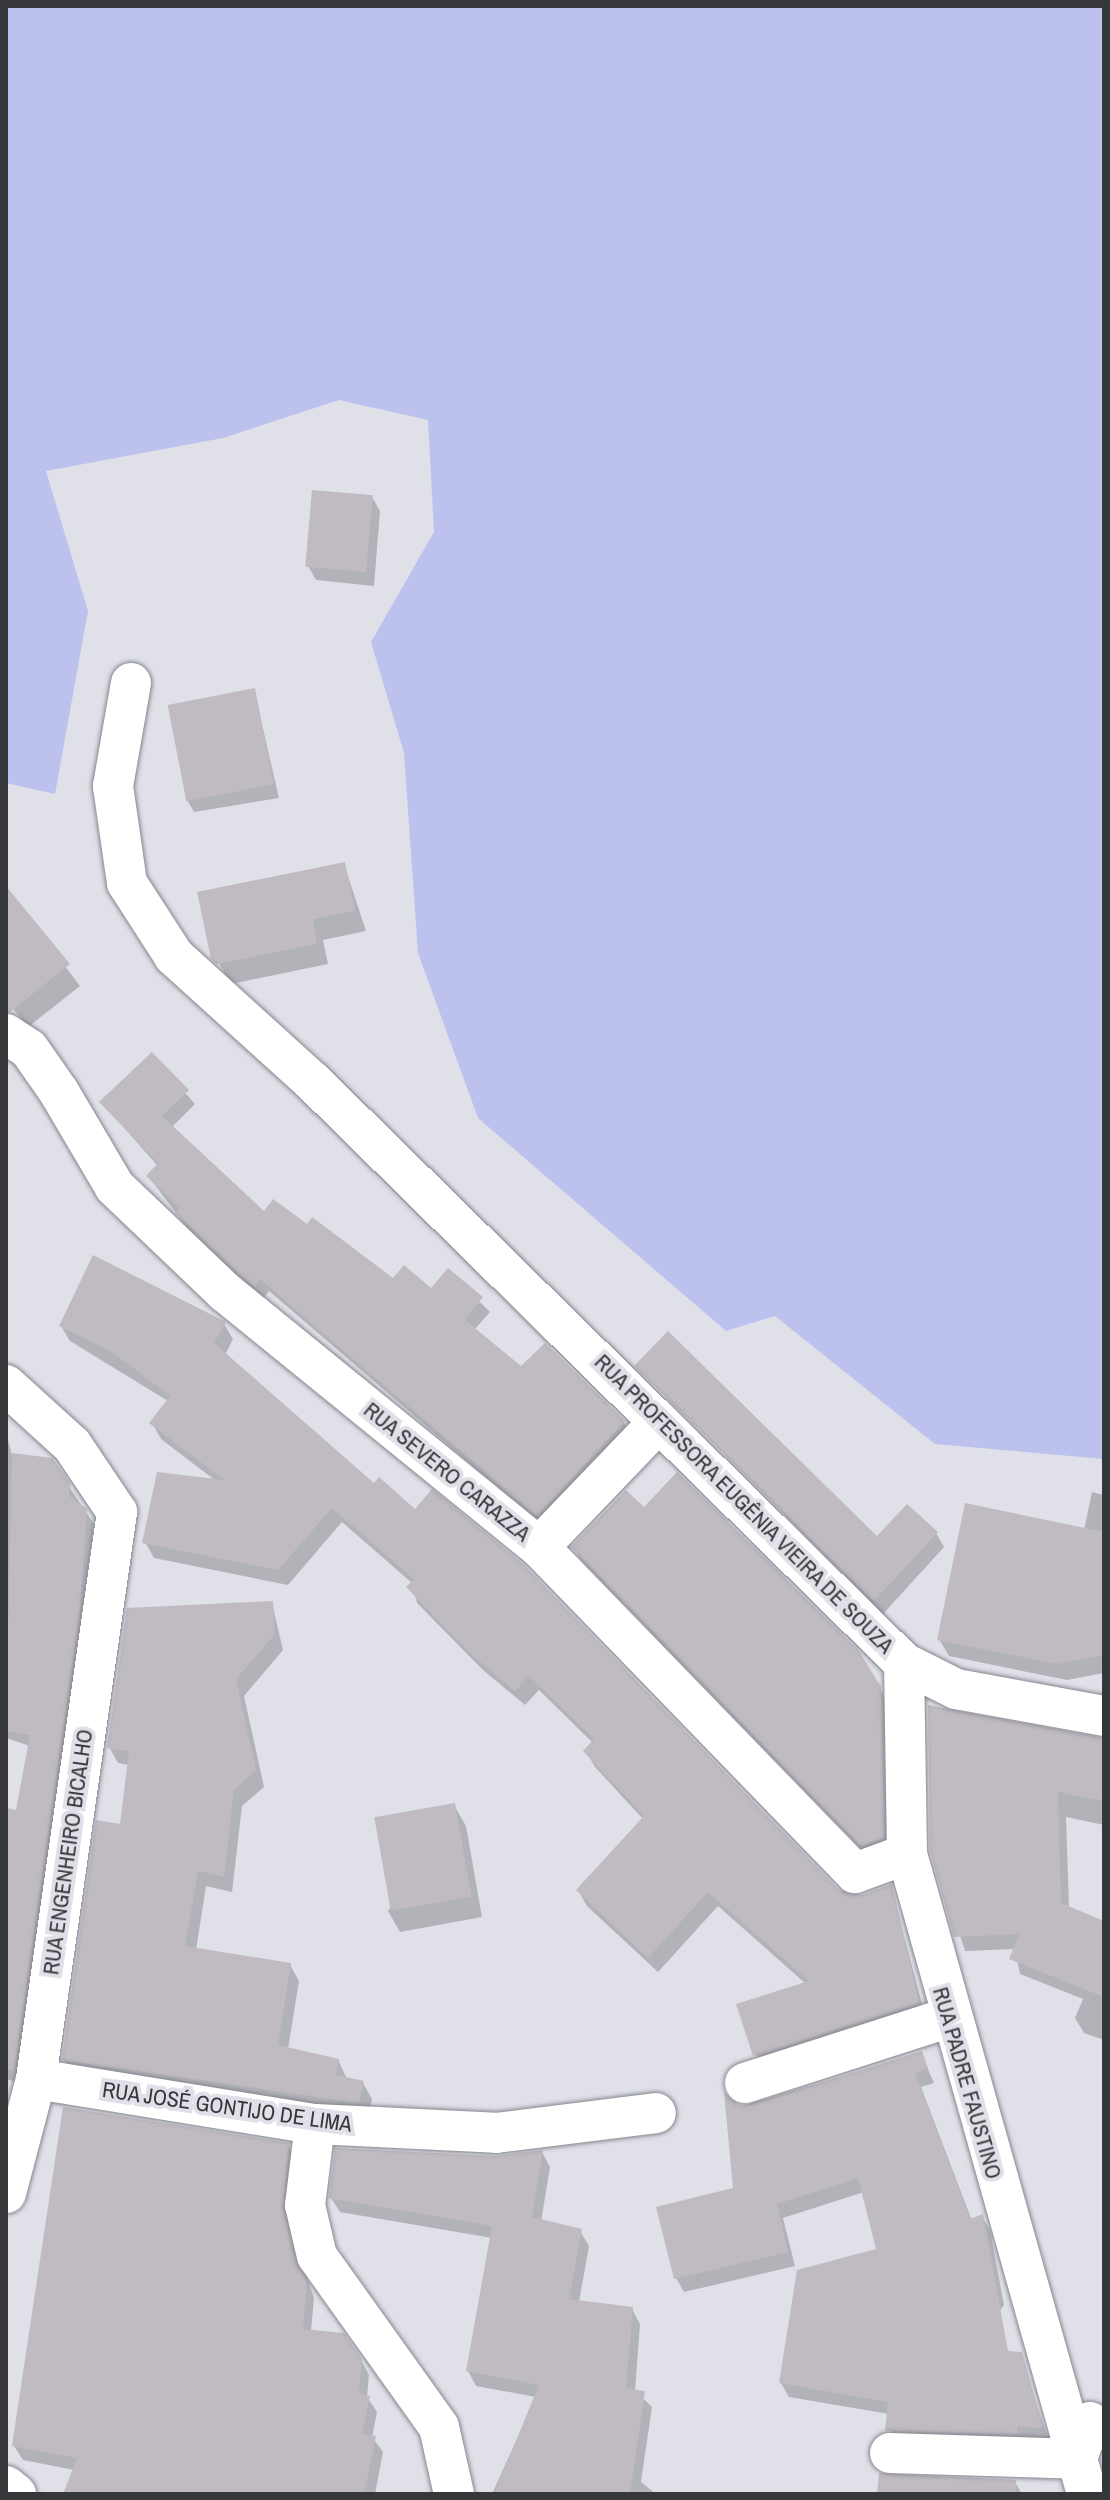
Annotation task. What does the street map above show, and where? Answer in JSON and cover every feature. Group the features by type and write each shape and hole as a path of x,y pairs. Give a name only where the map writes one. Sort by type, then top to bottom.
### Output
{"street":[{"name":"RUA PROFESSORA EUGÊNIA VIEIRA DE SOUZA","path":"131,683 113,786 127,883 174,956 572,1334 658,1423 904,1663 956,1689 1104,1716"},
{"name":"RUA SEVERO CARAZZA","path":"6,1034 29,1049 115,1187 225,1292 539,1547 855,1873 907,1854"},
{"name":"RUA ENGENHEIRO BICALHO","path":"6,1385 72,1445 117,1512 36,2079 6,2191"},
{"path":"539,1547 658,1423"},
{"name":"RUA PADRE FAUSTINO","path":"904,1663 907,1854 948,2018 1082,2477"},
{"path":"745,2083 948,2018"},
{"name":"RUA JOSÉ GONTIJO DE LIMA","path":"36,2079 315,2124 496,2133 656,2113"},
{"path":"315,2124 305,2205 317,2256 439,2427 454,2494"},
{"path":"890,2453 1082,2477 1090,2422 1104,2430"},
{"path":"6,2486 16,2494"}],"shaded area":[{"path":"6,6 1104,6 1104,1459 935,1444 775,1316 726,1331 478,1118 418,953 404,753 371,642 434,532 428,420 339,400 223,438 46,471 88,611 55,794 6,783"}],"building":[{"path":"312,490 373,495 366,572 305,567"},
{"path":"255,688 274,784 186,801 168,705"},
{"path":"345,862 355,911 313,919 317,944 217,964 211,959 197,892"},
{"path":"6,886 70,964 10,1012 6,1011"},
{"path":"152,1052 189,1090 162,1116 264,1211 273,1199 307,1224 312,1217 393,1278 404,1265 431,1288 448,1268 483,1297 465,1320 521,1366 545,1343 625,1421 537,1516 260,1279 255,1287 240,1275 175,1213 180,1208 146,1176 158,1163 99,1102"},
{"path":"93,1255 226,1322 214,1343 374,1483 379,1477 415,1509 432,1489 523,1564 839,1890 862,1895 892,1884 919,2003 753,2056 736,2004 809,1981 708,1892 648,1958 576,1890 644,1816 583,1751 594,1739 529,1676 515,1691 472,1655 406,1587 414,1579 332,1508 278,1570 142,1543 157,1472 224,1480 149,1423 170,1396 112,1352 59,1326"},
{"path":"668,1331 877,1536 907,1504 938,1532 874,1601 634,1366"},
{"path":"12,1453 52,1458 70,1483 69,1496 87,1509 80,1610 14,2071 6,2069 6,1808 16,1810 30,1735 6,1731"},
{"path":"677,1472 859,1651 881,1687 884,1838 861,1846 571,1547 626,1490 644,1507"},
{"path":"965,1503 1104,1532 1104,1655 1057,1664 937,1640"},
{"path":"273,1601 275,1634 236,1679 256,1770 234,1790 224,1877 198,1871 185,1946 291,1963 278,2045 339,2059 336,2075 364,2081 359,2103 62,2060 96,1820 120,1824 129,1751 107,1748 127,1608"},
{"path":"928,1705 1104,1738 1104,1801 1058,1792 1061,1903 1104,1921 1104,1997 1009,1959 1019,1934 954,1937 930,1851"},
{"path":"455,1803 471,1897 391,1911 374,1817"},
{"path":"922,2051 928,2068 915,2073 970,2219 983,2214 1008,2351 1022,2352 1043,2428 1017,2426 1017,2434 885,2431 888,2402 779,2383 797,2270 876,2249 858,2178 777,2204 788,2252 674,2279 656,2207 733,2188 724,2092 739,2105 752,2105"},
{"path":"63,2107 289,2143 283,2210 307,2281 303,2329 344,2333 362,2359 359,2393 370,2396 362,2434 376,2436 364,2494 63,2494 77,2458 12,2446"},
{"path":"335,2148 495,2156 543,2150 532,2217 582,2229 569,2299 633,2307 626,2388 645,2391 630,2494 494,2494 539,2385 466,2371 492,2226 329,2198"},
{"path":"879,2473 1016,2480 1016,2494 877,2494"}]}
